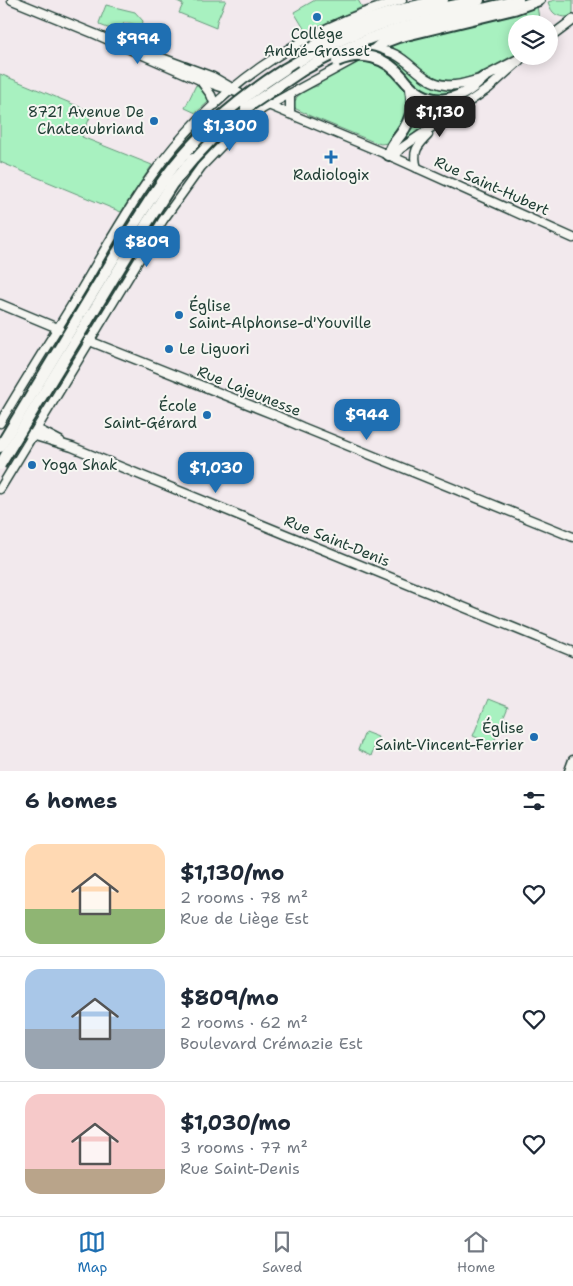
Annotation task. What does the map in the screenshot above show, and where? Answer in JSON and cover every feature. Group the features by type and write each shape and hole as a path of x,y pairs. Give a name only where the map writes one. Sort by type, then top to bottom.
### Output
{"highway":[{"path":"286,69 317,43 335,34 388,14 443,0"},
{"path":"0,447 140,214 171,170 196,141 224,114 248,94 286,69 335,43 381,24 419,13 479,0"},
{"path":"0,465 147,222 178,177 213,137 260,97 301,71 353,45 414,24 518,0"},
{"path":"374,50 382,42 398,36 514,9 539,0"},
{"path":"301,71 351,56 366,55 393,67 411,89 433,98 451,98 472,90 483,78"},
{"path":"391,156 392,146 411,114 413,103 411,89"}],"main road":[{"path":"12,0 200,80 231,90"},
{"path":"3,421 7,411 61,329 151,177 175,146 215,105 260,66 314,34 363,12 402,0"},
{"path":"558,31 573,20"},
{"path":"95,34 199,71 231,90"},
{"path":"0,489 31,433 42,421 86,340 185,188 227,140 265,104 290,94 363,54 374,50 396,53 425,78 440,84 456,85 483,78 510,65"},
{"path":"391,156 489,88 515,65"},
{"path":"200,80 211,95 215,105"},
{"path":"290,94 290,114"},
{"name":"Rue Saint-Hubert","path":"265,104 391,156 573,238"},
{"path":"417,168 414,158 418,146 442,120"},
{"path":"0,304 61,329"},
{"name":"Rue Lajeunesse","path":"86,340 276,415 573,537"},
{"path":"32,422 42,421"},
{"name":"Rue Saint-Denis","path":"31,433 63,444 573,652"},
{"path":"569,771 573,760"}],"green space":[{"path":"175,0 226,0 216,28 179,13 183,4"},
{"name":"Collège André-Grasset","path":"315,0 358,0 362,7 306,32 294,12"},
{"path":"573,0 573,14 569,17 555,14 548,2"},
{"path":"106,5 135,12 143,21 142,25 124,23 122,25 140,29 133,38 100,25 99,23"},
{"path":"537,6 538,15 508,15 508,58 482,72 458,80 434,77 403,53 388,46 391,42"},
{"path":"374,54 387,56 398,61 424,82 434,87 447,90 464,89 452,95 428,94"},
{"path":"363,58 385,65 407,89 410,100 404,122 388,143 374,142 308,115 306,112 296,109 293,105 293,101 304,92 318,86 318,83"},
{"path":"0,74 92,112 82,137 152,165 121,212 0,162"},
{"path":"196,85 207,94 209,99 196,113 185,108"},
{"path":"470,95 432,120 395,147 416,96"},
{"path":"488,699 508,707 493,744 473,736"},
{"path":"365,732 378,737 371,756 358,750"}],"place":[{"name":"Collège André-Grasset","path":"317,17"},
{"name":"8721 Avenue De Chateaubriand","path":"154,121"},
{"name":"Radiologix","path":"331,157"},
{"name":"Église Saint-Alphonse-d'Youville","path":"179,315"},
{"name":"Le Liguori","path":"169,349"},
{"name":"École Saint-Gérard","path":"207,415"},
{"name":"Yoga Shak","path":"32,465"},
{"name":"Église Saint-Vincent-Ferrier","path":"534,737"}]}
